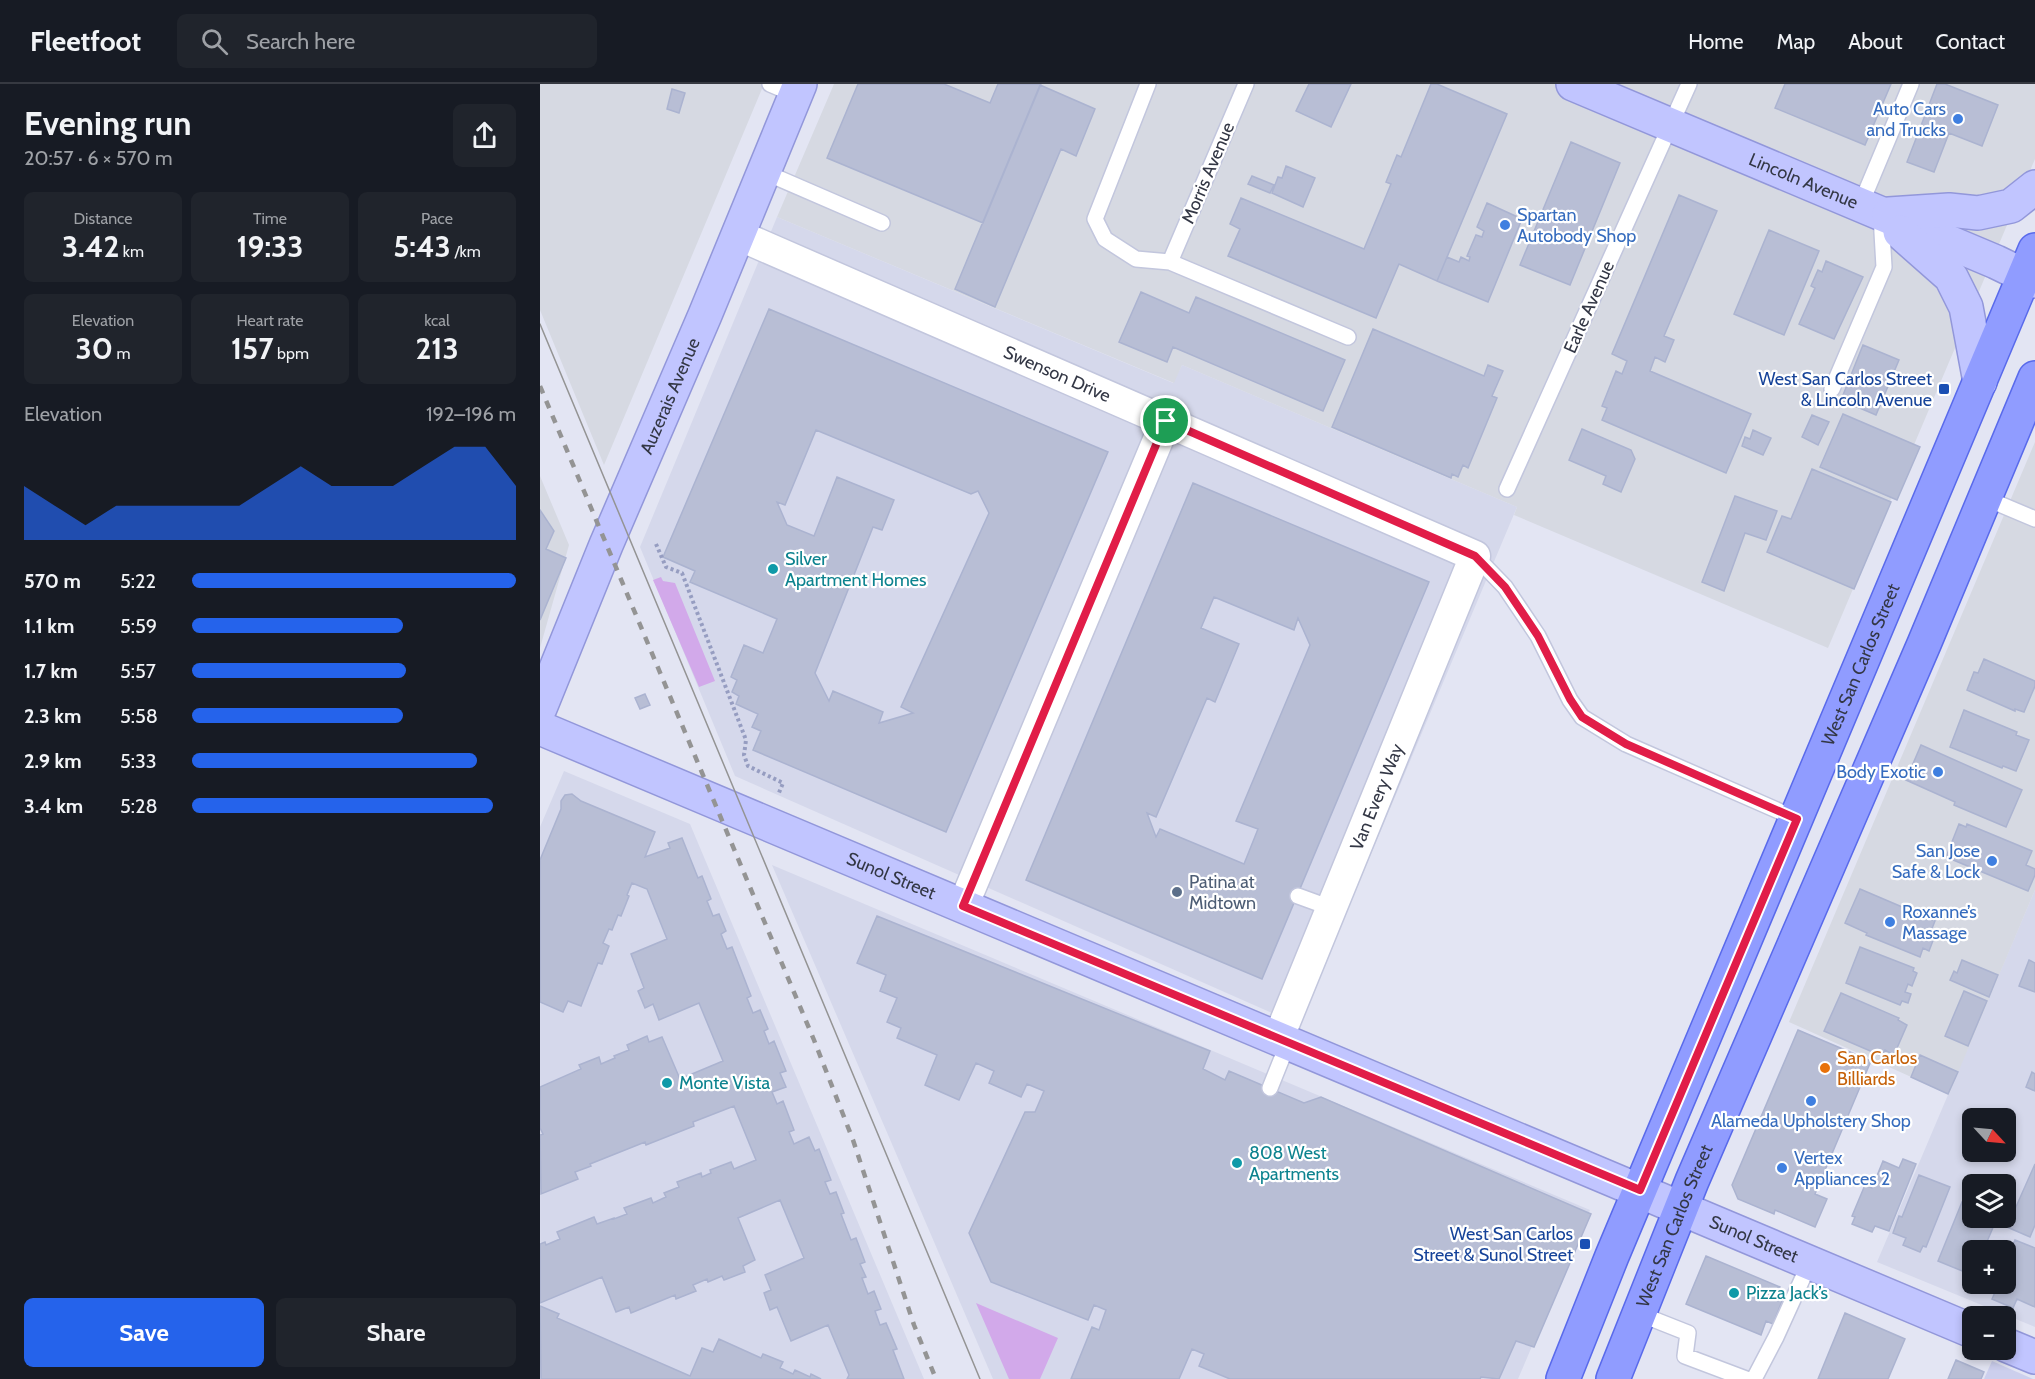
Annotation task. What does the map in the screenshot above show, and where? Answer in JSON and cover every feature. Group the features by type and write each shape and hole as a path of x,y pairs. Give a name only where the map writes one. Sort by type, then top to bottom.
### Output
{"main road":[{"name":"West San Carlos Street","path":"1563,1379 1640,1190 1980,382 2032,269"},
{"name":"West San Carlos Street","path":"1613,1379 1682,1208 2035,378"}],"street":[{"name":"Lincoln Avenue","path":"1573,84 1612,91 1671,125 1870,210 1996,262 2032,269"},
{"name":"Auzerais Avenue","path":"540,708 606,545 764,172 789,88"},
{"path":"1870,210 1949,210 1978,213 2011,206 2035,187"},
{"path":"1870,210 1951,277 1966,307 1980,382"},
{"name":"Swenson Drive","path":"738,235 1475,556"},
{"path":"963,906 1166,421"},
{"name":"Van Every Way","path":"1283,1040 1332,908 1475,556"},
{"name":"Sunol Street","path":"540,728 1962,1327"},
{"path":"2016,1349 2035,1357"}],"lane":[{"path":"1148,84 1095,219 1105,239 1136,259 1170,262 1348,337"},
{"name":"Morris Avenue","path":"1170,262 1245,84"},
{"name":"Earle Avenue","path":"1507,489 1689,84"},
{"path":"1832,389 1884,267 1870,210 1911,84"},
{"path":"764,172 882,223"},
{"path":"1985,498 2035,519"},
{"path":"1475,556 1505,587 1538,636 1570,699 1582,717 1626,744 1797,819"},
{"path":"1298,896 1332,908"},
{"path":"1270,1088 1283,1040"},
{"path":"1754,1379 1810,1262"},
{"path":"1640,1314 1688,1333 1685,1356 1746,1379"}],"path":[{"path":"656,544 666,567 682,573 746,740 744,755 748,766 783,783 776,800"}],"shaded area":[{"path":"540,84 764,84 604,465 540,310"},
{"path":"834,84 2035,84 2035,159 1828,648 1514,515 1517,507 1182,365 1174,383 777,217"},
{"path":"777,217 1173,383 1182,365 1517,507 1299,1025 735,776 640,547"},
{"path":"2035,442 2035,890 1949,1094 1789,1022"},
{"path":"540,476 569,545 540,648"},
{"path":"661,577 663,581 675,583 715,681 699,687 653,580"},
{"path":"564,771 690,824 924,1379 540,1379 540,827"},
{"name":"808 West Apartments","path":"772,865 1590,1210 1518,1379 993,1379"},
{"path":"2035,890 2035,1327 2016,1319 2016,1306 1984,1306 1877,1262"},
{"path":"976,1303 1058,1338 1040,1379 1009,1379"},
{"path":"1992,1361 2033,1379 1984,1379"}],"building":[{"path":"858,84 944,84 990,103 998,84 1041,84 983,223 827,158"},
{"path":"1309,84 1351,84 1331,127 1296,111"},
{"path":"1431,84 1437,84 1507,114 1437,281 1399,264 1376,318 1228,256 1240,229 1230,224 1241,198 1364,249 1391,184 1386,182 1397,155 1401,157"},
{"path":"1785,84 1891,84 1865,145 1775,108"},
{"name":"Auto Cars and Trucks","path":"1937,84 1945,84 1998,105 1982,146 1949,133 1934,172 1907,162"},
{"path":"1040,85 1095,109 1076,156 1061,149 995,307 955,289"},
{"path":"672,89 685,93 679,113 667,109"},
{"path":"1571,142 1620,163 1570,285 1520,265"},
{"path":"1286,166 1315,178 1303,207 1272,193 1278,177 1282,178"},
{"path":"1252,176 1274,185 1270,193 1248,184"},
{"path":"1679,195 1717,211 1664,336 1674,340 1665,362 1655,357 1650,371 1751,414 1726,473 1602,420 1607,408 1602,406 1616,371 1622,374 1627,361 1612,354"},
{"path":"1487,203 1522,219 1488,302 1437,281 1447,257 1459,262 1461,257 1469,261 1470,257 1467,256 1476,235 1482,237 1484,231 1477,227"},
{"path":"1769,230 1819,251 1784,335 1734,314"},
{"path":"1826,261 1863,277 1834,339 1799,324 1815,288 1811,286 1818,270 1822,272"},
{"path":"1141,292 1189,313 1196,297 1345,360 1323,411 1173,347 1167,362 1119,342"},
{"name":"Silver Apartment Homes","path":"769,309 1108,452 946,832 753,750 761,731 752,727 758,714 736,704 739,696 732,692 737,680 731,677 744,645 763,653 777,619 690,582 695,571 663,557","holes":["816,430 971,494 978,491 989,513 901,707 913,713 879,723 883,712 833,691 829,701 815,673 873,527 882,530 894,500 837,477 814,536 787,525 777,502 785,505"]},
{"path":"1373,329 1484,376 1488,365 1503,371 1492,396 1497,398 1468,468 1463,465 1458,477 1452,474 1451,478 1332,427"},
{"path":"1863,345 1899,360 1876,415 1841,400"},
{"path":"1843,414 1920,447 1897,500 1820,467"},
{"path":"1812,415 1829,422 1818,445 1802,437"},
{"path":"1582,429 1631,450 1635,459 1621,492 1603,484 1606,476 1569,460"},
{"path":"1753,430 1771,438 1763,455 1742,446 1745,437 1750,439"},
{"path":"1812,469 1891,502 1854,589 1767,552 1782,516 1791,519"},
{"path":"1193,483 1429,582 1262,979 1026,880","holes":["1214,597 1294,630 1298,618 1310,645 1236,821 1258,829 1244,864 1160,829 1156,837 1147,813 1156,817 1207,698 1215,702 1239,644 1201,628"]},
{"path":"1735,496 1777,511 1766,540 1745,533 1724,591 1702,582"},
{"path":"540,510 554,531 546,549 566,558 540,620"},
{"path":"1984,659 2035,681 2024,712 2015,709 2015,711 1967,690 1974,672 1978,673"},
{"path":"645,694 650,705 640,709 635,698"},
{"path":"1964,710 2017,732 2016,735 2029,740 2016,771 2003,766 2002,768 1950,747"},
{"path":"1921,745 2022,790 2006,827 1954,805 1955,802 1906,780"},
{"name":"Monte Vista","path":"572,794 581,801 655,832 645,857 670,848 668,843 682,838 698,878 702,876 711,899 707,901 713,916 719,914 726,931 721,934 727,949 732,947 751,996 747,998 753,1013 760,1010 768,1029 764,1031 769,1044 774,1041 786,1071 780,1073 786,1087 772,1092 777,1104 783,1101 794,1130 789,1132 794,1144 809,1137 815,1151 819,1149 831,1180 825,1182 830,1194 836,1192 851,1240 856,1238 865,1262 860,1264 866,1277 862,1278 868,1294 874,1291 881,1309 875,1311 880,1325 886,1323 897,1349 893,1350 904,1379 847,1379 849,1375 828,1325 791,1341 777,1307 770,1310 764,1293 771,1290 765,1275 804,1258 780,1200 738,1218 755,1260 743,1266 745,1272 724,1280 722,1276 708,1282 707,1279 693,1285 696,1291 676,1299 675,1295 631,1313 629,1307 616,1312 602,1277 540,1303 540,1244 545,1242 546,1245 560,1239 557,1232 594,1217 597,1224 614,1219 627,1214 624,1208 651,1198 653,1203 666,1197 664,1193 679,1187 677,1182 701,1173 702,1177 711,1173 710,1170 731,1162 734,1169 756,1160 734,1106 693,1122 694,1126 590,1164 591,1166 575,1172 578,1179 541,1194 540,1135 543,1134 540,1128 540,1087 581,1069 579,1065 599,1057 601,1064 615,1058 614,1056 629,1050 627,1045 647,1036 649,1042 662,1037 680,1079 723,1061 699,1003 659,1020 653,1004 645,1008 638,991 644,988 631,954 667,939 647,889 632,883 621,916 618,915 603,943 609,946 602,964 598,963 581,1006 568,1001 563,1012 540,1002 540,860 561,809 561,801 565,795"},
{"name":"San Jose Safe & Lock","path":"1959,824 1966,827 1967,824 2032,851 2026,865 2035,869 2035,875 2028,891 1946,857"},
{"name":"Roxanne’s Massage","path":"1860,889 1935,921 1929,936 1934,938 1929,951 1923,948 1920,957 1866,935 1867,933 1845,923"},
{"name":"808 West Apartments","path":"877,916 1210,1051 1203,1069 1225,1080 1229,1071 1304,1103 1321,1097 1591,1214 1534,1347 1516,1341 1499,1379 1481,1377 1480,1379 1230,1379 1199,1366 1204,1354 1192,1349 1179,1379 1071,1379 1092,1327 1099,1330 1106,1310 1094,1305 1088,1320 991,1282 969,1233 1025,1112 1035,1112 1044,1091 1027,1084 1021,1097 989,1083 994,1071 976,1063 959,1100 925,1085 937,1055 897,1038 901,1028 887,1022 897,998 880,991 886,975 857,963"},
{"path":"1860,947 1914,968 1913,971 1917,973 1912,986 1908,984 1905,992 1911,994 1908,1003 1902,1001 1900,1005 1846,983"},
{"path":"1962,960 1998,975 1989,997 1950,980 1954,971 1957,973"},
{"path":"2029,960 2035,963 2035,992 2019,986"},
{"path":"1964,991 1987,1001 1968,1046 1945,1036"},
{"path":"1841,993 1899,1018 1898,1020 1907,1025 1894,1055 1885,1050 1882,1056 1824,1031"},
{"path":"1798,1030 1871,1061 1815,1194 1827,1199 1815,1227 1775,1210 1774,1214 1738,1199 1732,1185"},
{"path":"1920,1055 1958,1072 1948,1094 1911,1077"},
{"path":"2032,1072 2035,1074 2035,1091 2026,1087"},
{"path":"1903,1159 1916,1164 1889,1231 1875,1226 1872,1232 1852,1224 1855,1217 1852,1216 1865,1185 1872,1188 1883,1161 1899,1168"},
{"path":"2035,1164 2035,1225 2030,1237 2009,1228 2016,1228 2016,1207"},
{"path":"1919,1175 1950,1187 1926,1247 1923,1246 1920,1252 1903,1245 1906,1238 1893,1233"},
{"path":"1962,1202 1962,1228 1993,1228 1988,1240 1962,1240 1962,1271 1938,1261"},
{"path":"2016,1240 2035,1248 2035,1307 2017,1299 2014,1306 2008,1306 1992,1299 1994,1294 2016,1294"},
{"name":"Pizza Jack’s","path":"1706,1256 1780,1287 1776,1299 1782,1301 1773,1324 1766,1321 1761,1335 1686,1304"},
{"path":"540,1306 559,1314 557,1318 690,1376 702,1348 713,1352 719,1339 761,1358 763,1354 783,1362 780,1368 793,1374 795,1370 821,1379 541,1379"},
{"path":"1845,1313 1905,1339 1888,1379 1818,1379"},
{"path":"1956,1360 1984,1372 1981,1379 1948,1379"}],"tram line":[{"path":"540,324 980,1379"}],"railway":[{"path":"540,386 814,1040 853,1140 914,1325 936,1379"}],"place":[{"name":"Auto Cars and Trucks","path":"1958,119"},
{"name":"Spartan Autobody Shop","path":"1505,225"},
{"name":"West San Carlos Street & Lincoln Avenue","path":"1944,389"},
{"name":"Silver Apartment Homes","path":"773,569"},
{"name":"Body Exotic","path":"1938,772"},
{"name":"San Jose Safe & Lock","path":"1992,861"},
{"name":"Patina at Midtown","path":"1177,892"},
{"name":"Roxanne’s Massage","path":"1890,922"},
{"name":"San Carlos Billiards","path":"1825,1068"},
{"name":"Monte Vista","path":"667,1083"},
{"name":"Alameda Upholstery Shop","path":"1811,1101"},
{"name":"808 West Apartments","path":"1237,1163"},
{"name":"Vertex Appliances 2","path":"1782,1168"},
{"name":"West San Carlos Street & Sunol Street","path":"1585,1244"},
{"name":"Pizza Jack’s","path":"1734,1293"}],"route":[{"path":"1166,421 1475,556 1505,587 1538,636 1570,699 1582,717 1626,744 1797,819 1640,1190 963,906 1166,421"}]}
